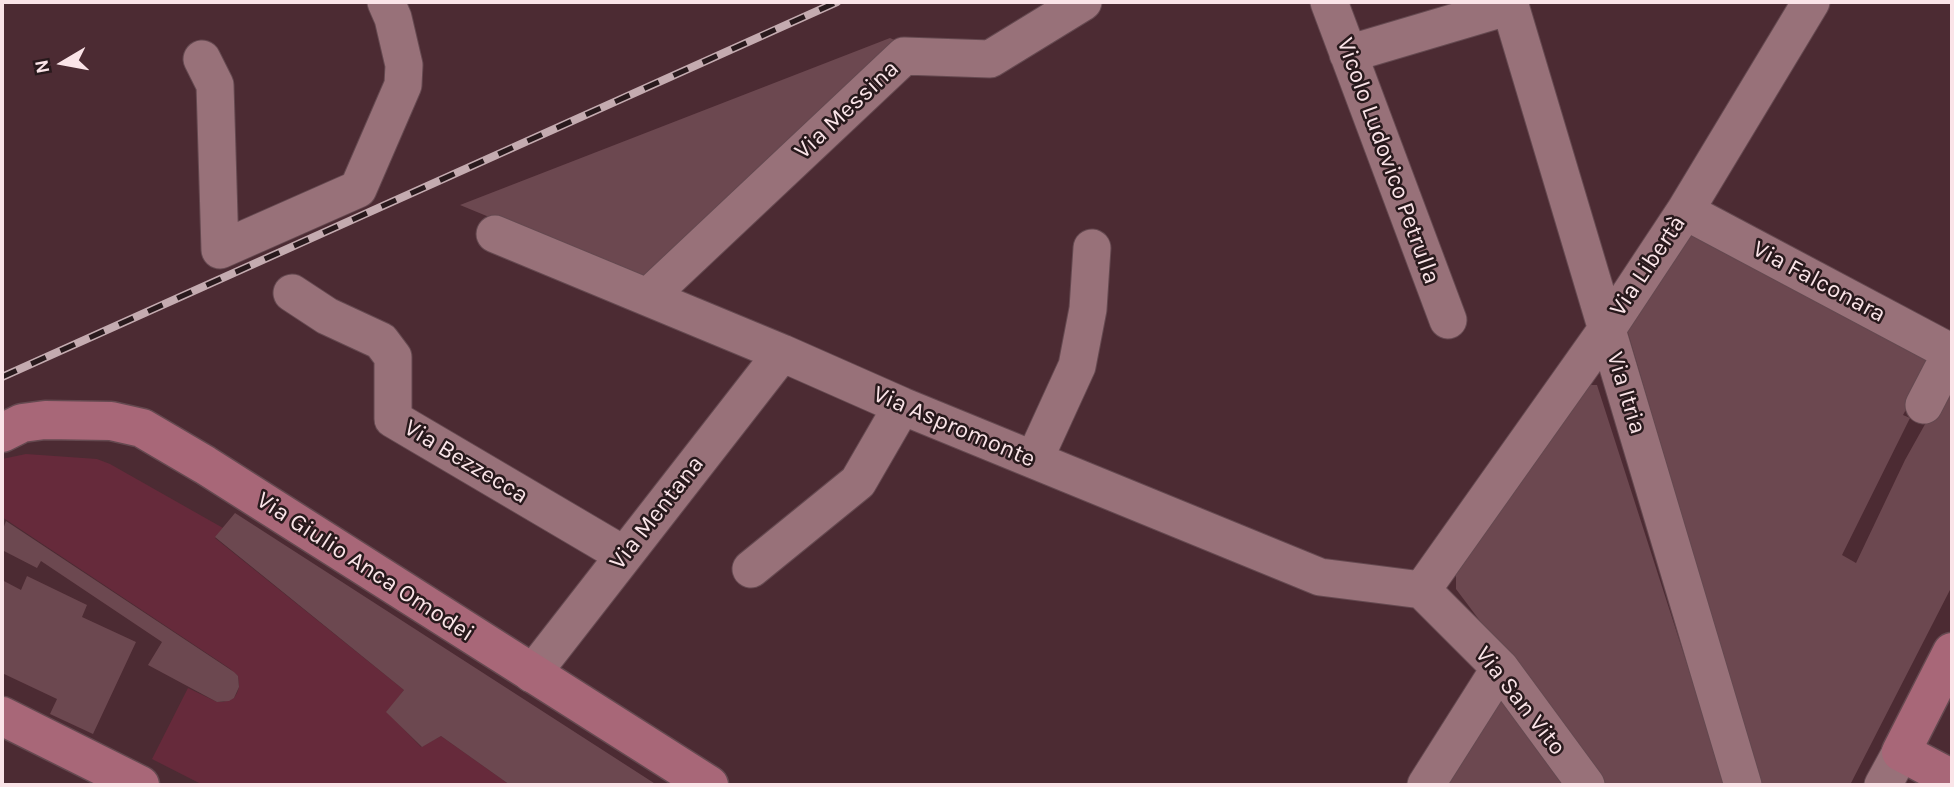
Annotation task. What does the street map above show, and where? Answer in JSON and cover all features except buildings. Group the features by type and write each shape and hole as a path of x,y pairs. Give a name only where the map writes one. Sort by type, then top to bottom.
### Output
{"main road":[{"name":"Via Giulio Anca Omodei","path":"2,433 22,423 45,420 111,421 142,428 217,472 709,785"},
{"path":"1952,652 1901,752 1952,779"},
{"path":"2,716 140,785"}],"street":[{"path":"202,59 215,85 220,250 358,189 403,85 404,65 393,18 386,2"},
{"name":"Via Messina","path":"649,297 904,56 990,59 1083,2"},
{"name":"Vicolo Ludovico Petrulla","path":"1329,2 1448,320"},
{"name":"Via Libertà","path":"1422,590 1607,328 1685,211 1811,2"},
{"path":"1348,54 1510,4"},
{"name":"Via Itria","path":"1510,4 1743,785"},
{"name":"Via Falconara","path":"1685,211 1952,353"},
{"name":"Via Aspromonte","path":"495,234 782,353 902,406 1320,577 1422,590"},
{"path":"1034,460 1077,366 1088,309 1092,248"},
{"name":"Via Bezzecca","path":"292,293 327,316 381,341 393,358 393,419 624,555"},
{"name":"Via Mentana","path":"532,674 782,353"},
{"path":"1924,405 1952,353"},
{"path":"751,569 858,482 902,406"},
{"name":"Via San Vito","path":"1422,590 1500,668 1586,785"},
{"path":"1426,785 1500,668"},
{"path":"1883,785 1901,752"}],"shaded area":[{"path":"26,454 97,459 223,528 215,538 404,690 387,712 421,747 441,736 510,785 203,785 152,759 188,688 217,702 223,702 234,698 237,693 238,676 2,517 2,459"}],"railway":[{"path":"2,377 837,2"}]}
